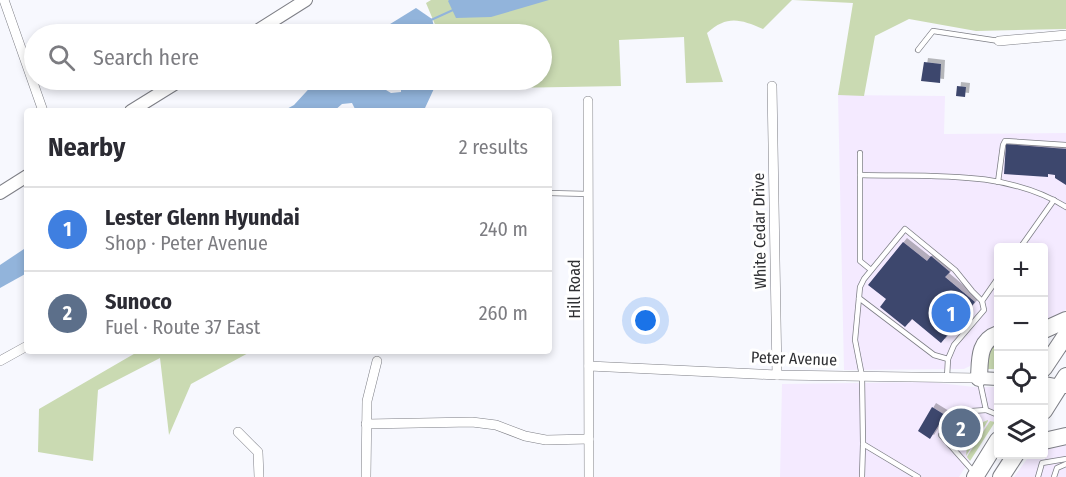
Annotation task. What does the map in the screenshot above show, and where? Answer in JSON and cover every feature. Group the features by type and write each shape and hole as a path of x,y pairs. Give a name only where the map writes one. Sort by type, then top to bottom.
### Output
{"highway":[{"path":"1048,328 1066,320"},
{"path":"1048,362 1066,334"},
{"path":"979,378 981,348 985,342 994,337"},
{"path":"1047,405 1059,383"},
{"path":"1048,440 1066,436"},
{"path":"976,476 994,448"},
{"path":"1001,477 1014,459"}],"street":[{"path":"4,0 24,57"},
{"path":"268,24 306,0"},
{"path":"999,41 1066,35"},
{"name":"White Cedar Drive","path":"772,86 777,375"},
{"path":"36,90 42,108"},
{"path":"136,108 165,90"},
{"name":"Hill Road","path":"588,101 590,477"},
{"path":"0,193 24,178"},
{"path":"0,361 24,348"},
{"path":"366,477 367,401 377,362"},
{"name":"Peter Avenue","path":"589,366 777,375 994,379"},
{"path":"366,424 472,422 496,424 525,436 546,440 589,439"},
{"path":"238,432 258,452 259,477"}],"lane":[{"path":"918,50 933,31 999,41"},
{"path":"998,182 1005,141 1066,145"},
{"path":"860,153 860,261 871,270"},
{"path":"860,175 954,177 998,182 1031,190 1066,207"},
{"path":"552,193 589,194"},
{"path":"1024,243 1054,200"},
{"path":"862,477 862,376 855,340 860,287 905,229 955,270 982,301 984,310 954,345 948,359 947,377"},
{"path":"982,301 994,285"},
{"path":"859,298 934,355 948,359"},
{"path":"979,378 986,410"},
{"path":"976,476 941,435 957,412 986,410 994,412"},
{"path":"863,444 911,475 918,477"},
{"path":"1038,477 1042,463 1066,459"},
{"path":"1054,477 1056,468 1066,464"}],"shaded area":[{"path":"838,95 945,96 944,134 1066,133 1066,309 1061,317 1048,324 1048,243 994,243 994,330 982,335 976,344 970,366 964,369 844,370"},
{"path":"930,382 994,387 994,422 959,477 780,477 782,384"},
{"path":"1066,441 1066,477 1014,477 1027,459 1048,459 1048,444"}],"green space":[{"path":"431,0 792,0 763,29 734,20 721,23 707,33 723,82 686,83 684,37 619,40 621,86 552,87 552,24 435,24 426,3"},
{"path":"793,0 1066,0 1066,29 976,31 909,19 875,36 864,96 838,95 853,3"},
{"path":"994,343 994,369 986,369 983,353"},
{"path":"134,354 246,354 191,384 169,435 160,358 98,390 93,461 38,452 39,409"},
{"path":"988,420 966,456 967,447 983,422"},
{"path":"990,421 994,422 970,461 967,457"}],"water":[{"path":"449,0 549,0 491,17 456,18"},
{"path":"416,8 432,19 433,24 390,24"},
{"path":"308,90 386,90 391,93 401,92 401,90 433,90 425,108 354,108 352,103 342,104 337,108 288,108"},
{"path":"24,249 24,275 0,288 0,265"}],"building":[{"path":"924,62 941,64 940,83 921,81"},
{"path":"957,86 966,87 965,97 956,96"},
{"path":"1006,144 1066,149 1066,185 1055,178 1055,175 1048,174 1048,177 1004,174"},
{"path":"903,242 927,261 931,256 950,272 945,277 975,302 941,343 912,319 905,327 880,307 886,299 868,285"},
{"path":"932,407 945,415 930,439 918,431"},
{"path":"956,418 972,428 966,438 950,428"}],"waterway":[{"path":"431,20 453,10"}],"place":[{"name":"Lester Glenn Hyundai","path":"951,313"},
{"name":"Sunoco","path":"961,428"}]}
